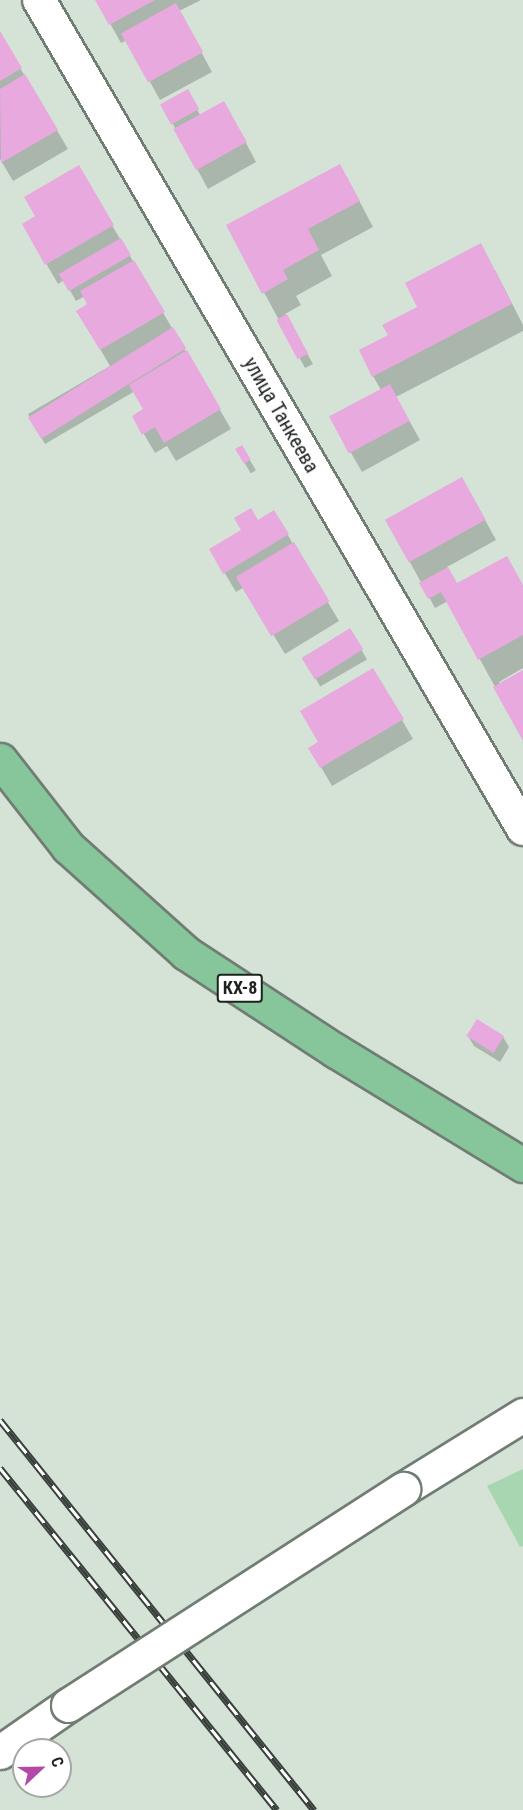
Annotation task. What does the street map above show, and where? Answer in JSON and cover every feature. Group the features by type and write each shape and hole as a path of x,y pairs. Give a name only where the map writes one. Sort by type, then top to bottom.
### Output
{"main road":[{"name":"КХ-8","path":"0,760 68,848 186,953 336,1051 523,1165"},
{"path":"0,1752 68,1705 403,1489 523,1415"}],"street":[{"name":"улица Танкеева","path":"39,0 523,829"}],"green space":[{"path":"523,1469 523,1546 520,1547 487,1486"}],"building":[{"path":"95,0 155,0 109,25"},
{"path":"176,3 203,52 148,83 121,34"},
{"path":"0,31 22,68 0,81"},
{"path":"25,74 58,130 1,163 0,89"},
{"path":"188,89 199,109 171,125 160,105"},
{"path":"224,101 247,142 196,170 173,129"},
{"path":"340,164 360,201 308,229 319,250 283,270 288,279 262,294 226,225"},
{"path":"79,165 114,225 45,265 22,224 35,216 24,197"},
{"path":"121,238 131,255 69,291 59,274"},
{"path":"481,243 512,304 372,377 359,350 388,335 382,325 417,307 405,283"},
{"path":"134,260 165,312 100,350 76,311 87,304 80,291"},
{"path":"287,314 308,354 298,359 276,320"},
{"path":"173,327 186,348 41,439 28,418"},
{"path":"187,350 221,409 164,443 155,427 142,435 132,416 143,409 129,385"},
{"path":"390,384 410,421 349,453 329,416"},
{"path":"242,445 251,460 244,464 235,449"},
{"path":"462,477 486,520 409,563 385,520"},
{"path":"251,508 258,520 274,510 289,534 223,574 209,549 241,530 234,518"},
{"path":"294,542 330,601 271,636 236,577"},
{"path":"507,556 523,585 523,635 478,660 441,592 428,599 419,583 448,567 457,583"},
{"path":"350,628 363,649 315,679 302,658"},
{"path":"373,668 404,719 320,768 308,748 318,742 300,711"},
{"path":"523,670 523,741 493,687"},
{"path":"477,1019 504,1036 494,1053 466,1036"}],"railway":[{"path":"0,1420 314,1810"},
{"path":"0,1468 277,1810"}]}
